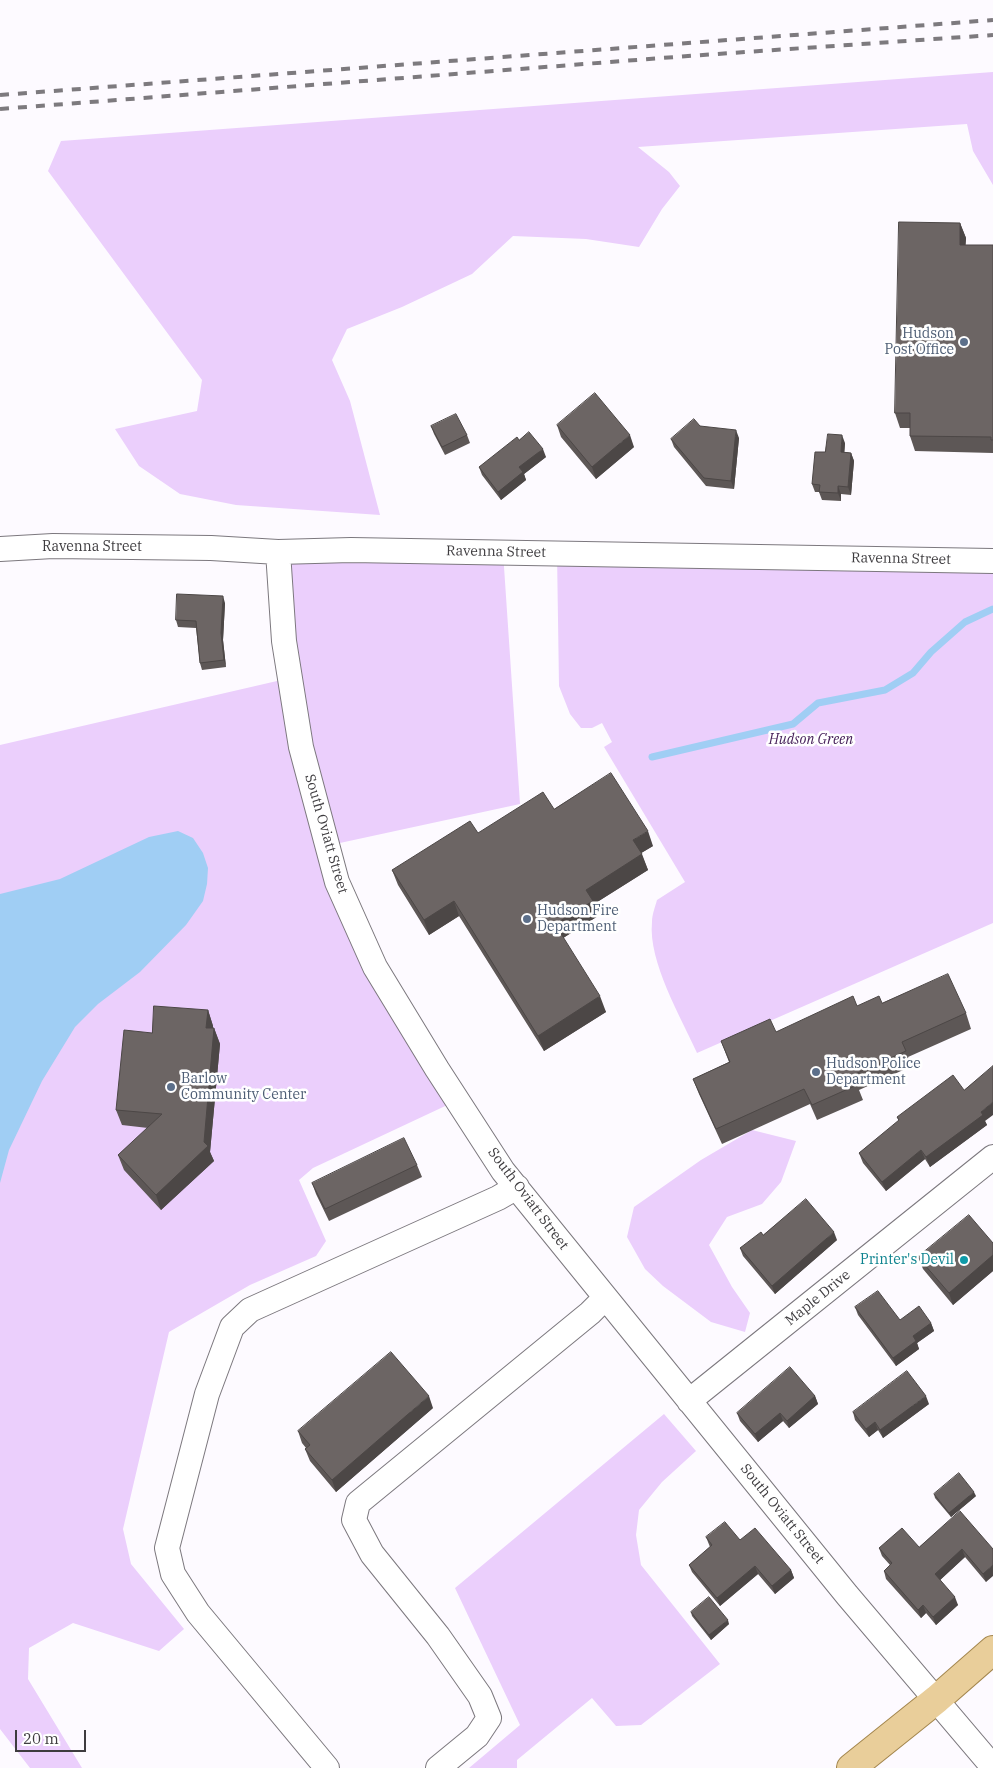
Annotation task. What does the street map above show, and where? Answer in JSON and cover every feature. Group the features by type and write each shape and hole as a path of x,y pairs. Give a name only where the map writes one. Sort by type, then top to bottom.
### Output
{"main road":[{"path":"851,1768 937,1699 993,1650"}],"street":[{"name":"Ravenna Street","path":"0,549 53,546 211,548 278,552 351,550 993,561"},
{"name":"South Oviatt Street","path":"278,552 284,641 301,747 336,882 376,967 437,1069 503,1171 848,1595 993,1767"},
{"name":"Maple Drive","path":"689,1401 993,1157"},
{"path":"327,1768 198,1613 172,1574 167,1548 207,1394 232,1327 250,1310 498,1198 517,1187"},
{"path":"438,1768 477,1736 489,1718 480,1696 438,1636 372,1554 354,1520 358,1503 606,1298"}],"green space":[{"path":"993,72 993,185 973,151 967,124 638,147 669,172 680,186 662,209 639,247 586,239 513,236 472,274 402,307 347,329 332,360 350,401 380,515 236,505 180,494 139,466 115,429 197,411 202,380 48,171 61,141"},
{"path":"278,552 503,552 520,804 326,846 337,882 458,1100 313,1168 299,1180 326,1241 316,1256 250,1285 169,1332 123,1529 131,1564 184,1629 159,1651 73,1623 29,1648 28,1679 82,1768 30,1768 0,1729 0,745 290,678"},
{"name":"Hudson Green","path":"557,553 993,561 993,923 697,1053 660,972 652,938 652,919 657,900 685,882 604,747 612,742 602,723 592,728 581,728 570,714 559,686"},
{"path":"752,1130 796,1141 781,1182 762,1204 727,1217 709,1245 732,1287 750,1313 745,1332 711,1322 663,1286 645,1269 627,1237 634,1207 701,1160"},
{"path":"664,1414 696,1451 662,1482 639,1510 636,1535 641,1565 720,1664 641,1725 616,1726 592,1698 517,1760 517,1768 469,1768 520,1725 455,1588"}],"water":[{"path":"178,831 193,838 203,853 208,868 203,901 186,925 140,972 98,1004 75,1027 42,1081 9,1150 0,1183 0,894 60,879 149,837"}],"building":[{"path":"899,222 960,223 960,245 993,245 993,440 991,440 991,437 910,436 910,413 895,413"},
{"path":"595,393 630,435 592,467 557,425"},
{"path":"456,414 467,435 442,447 431,426"},
{"path":"694,419 700,426 736,430 731,481 704,478 671,439"},
{"path":"529,432 543,449 519,467 523,472 498,492 479,467 517,437 519,440"},
{"path":"828,434 842,435 841,452 851,453 848,487 838,486 838,493 819,492 820,485 812,484 815,452 825,452"},
{"path":"177,594 223,596 221,633 224,660 200,663 196,621 176,620"},
{"name":"Hudson Fire Department","path":"611,773 648,831 633,840 642,854 586,890 593,901 555,924 600,996 538,1036 454,901 424,920 392,870 470,821 478,833 543,792 554,809"},
{"name":"Hudson Police Department","path":"948,974 966,1013 902,1042 906,1051 853,1075 857,1085 812,1105 804,1089 716,1129 693,1079 730,1062 721,1041 770,1019 776,1032 853,996 857,1006 879,996 882,1003"},
{"name":"Barlow Community Center","path":"154,1006 208,1010 206,1028 214,1028 204,1142 208,1146 156,1195 118,1155 162,1114 116,1110 124,1030 152,1033"},
{"path":"993,1066 993,1102 981,1112 983,1115 926,1157 921,1150 882,1182 859,1153 899,1120 897,1117 953,1075 964,1090"},
{"path":"404,1138 417,1165 325,1209 312,1183"},
{"path":"806,1199 834,1232 772,1286 740,1248 761,1232 763,1235"},
{"name":"Printer's Devil","path":"969,1215 993,1243 993,1255 949,1293 918,1257"},
{"path":"878,1291 900,1320 919,1306 931,1323 913,1336 916,1341 893,1358 855,1307"},
{"path":"391,1352 429,1396 332,1480 305,1449 310,1445 298,1431"},
{"path":"790,1367 815,1396 787,1421 780,1413 755,1434 737,1413"},
{"path":"907,1371 926,1396 880,1430 875,1422 866,1429 853,1412"},
{"path":"959,1473 974,1492 949,1513 934,1494"},
{"path":"960,1511 993,1549 993,1565 983,1574 962,1549 935,1574 955,1597 933,1617 923,1605 918,1610 884,1571 892,1563 879,1548 902,1528 919,1547"},
{"path":"725,1522 740,1540 755,1528 791,1570 772,1586 755,1566 717,1598 689,1565 712,1545 706,1537"},
{"path":"709,1597 728,1620 709,1635 691,1612"}],"waterway":[{"path":"652,757 793,724 818,703 885,690 913,673 931,652 965,622 993,609"}],"railway":[{"path":"0,95 993,20"},
{"path":"0,109 688,56 993,35"}],"place":[{"name":"Hudson Post Office","path":"964,342"},
{"name":"Hudson Fire Department","path":"527,919"},
{"name":"Hudson Police Department","path":"816,1072"},
{"name":"Barlow Community Center","path":"171,1087"},
{"name":"Printer's Devil","path":"964,1260"}]}
